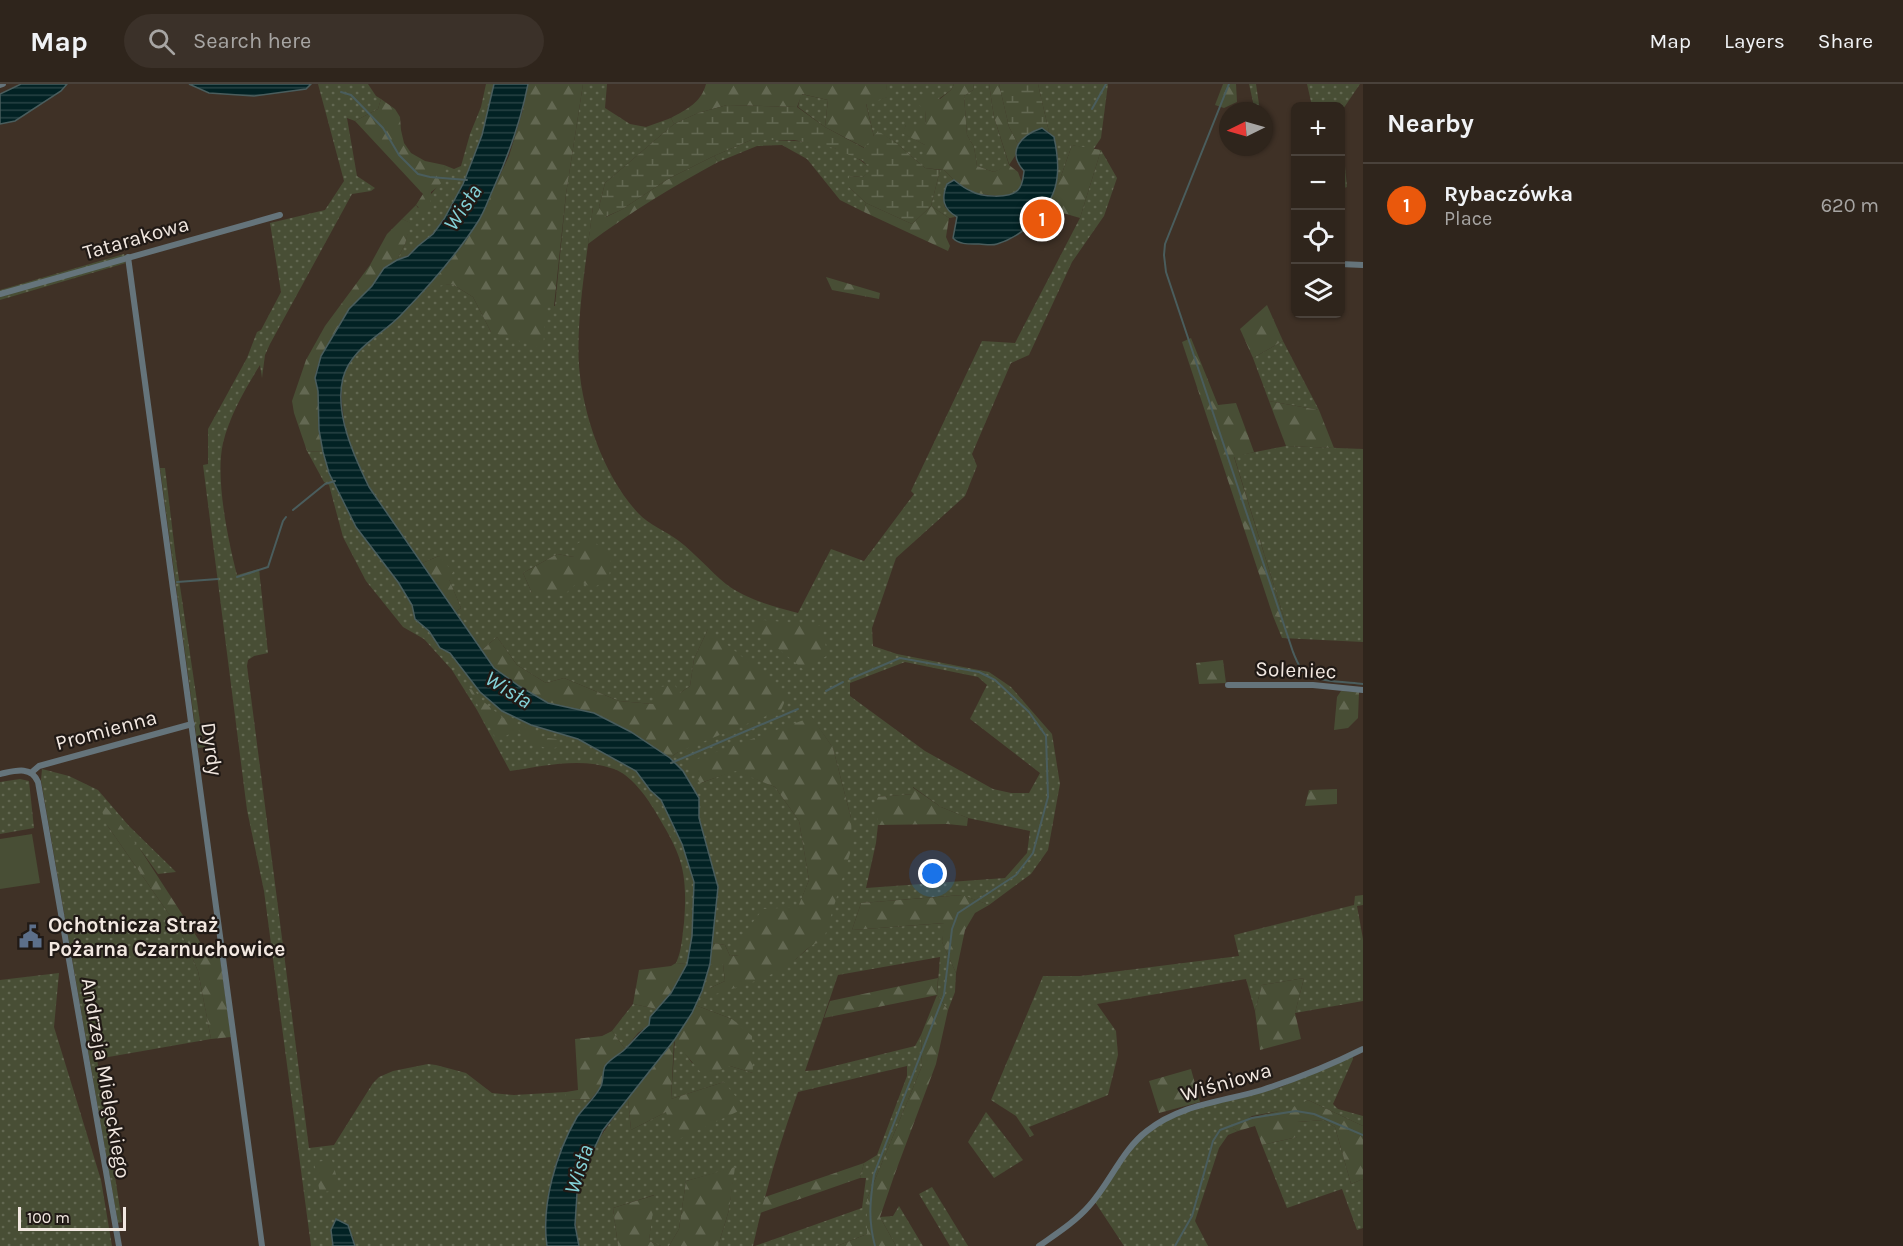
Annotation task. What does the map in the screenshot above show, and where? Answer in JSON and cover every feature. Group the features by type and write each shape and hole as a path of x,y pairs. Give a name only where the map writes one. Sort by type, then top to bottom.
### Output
{"street":[{"name":"Tatarakowa","path":"0,294 280,215"},
{"name":"Dyrdy","path":"128,257 262,1246"},
{"path":"1345,264 1363,265"},
{"name":"Soleniec","path":"1228,685 1313,685 1363,690"},
{"name":"Promienna","path":"32,772 39,766 192,724"},
{"path":"0,774 25,770 32,772"},
{"name":"Andrzeja Mielęckiego","path":"32,772 38,782 119,1246"},
{"name":"Wiśniowa","path":"1039,1246 1088,1207 1133,1143 1163,1120 1206,1102 1260,1090 1290,1080 1363,1048"}],"green space":[{"path":"318,84 368,84 376,96 381,99 378,109 355,121 347,118 357,176 375,188 371,191 352,194 270,344 265,355 262,378 260,365 234,412 223,443 221,457 222,491 237,575 259,569 268,653 254,656 248,660 247,666 309,1148 334,1145 379,1077 393,1071 428,1064 466,1073 492,1093 514,1095 566,1092 566,1100 591,1099 569,1133 554,1170 549,1203 547,1246 355,1246 353,1236 332,1243 333,1246 311,1246 264,891 247,810 203,465 208,464 208,429 247,358 257,332 261,330 281,292 270,223 325,210 344,181"},
{"path":"486,84 494,84 491,101 480,141 464,183 444,219 431,235 409,254 397,260 405,244 410,223 402,219 416,205 418,208 440,183 444,165 454,169 461,166 481,107"},
{"path":"528,84 583,84 566,194 554,306 546,307 543,349 491,332 473,297 452,284 425,288 458,250 480,218 509,156"},
{"path":"583,84 607,84 605,108 630,124 646,127 671,118 674,124 605,183 599,207 593,207 578,347 581,385 590,425 605,463 638,513 679,541 720,579 742,594 798,613 831,549 864,561 914,494 911,491 982,341 1015,343 1080,218 1101,150 1117,178 1104,216 1072,262 1029,355 1011,363 972,454 977,466 965,496 896,558 872,628 873,646 897,654 989,672 1011,687 1052,734 1060,784 1048,850 1031,874 989,905 962,895 861,903 852,930 945,923 942,942 956,973 955,992 948,1010 937,995 940,957 838,975 805,1071 818,1070 915,1046 921,1035 922,1066 867,1199 867,1234 837,1246 755,1246 862,1208 866,1178 860,1178 864,1163 877,1155 907,1076 907,1066 798,1092 773,1168 753,1246 718,1246 729,1210 734,1168 686,1181 679,1229 669,1246 661,1246 649,1241 654,1195 613,1208 618,1246 579,1246 576,1224 576,1203 585,1167 603,1133 628,1099 631,1130 724,1082 671,1099 675,1039 692,1063 730,1066 753,1073 732,1019 695,1005 710,964 723,964 725,981 710,988 711,995 796,959 814,943 851,818 833,748 812,718 701,783 736,770 775,787 799,821 809,880 798,908 739,955 730,956 725,945 712,943 718,887 699,818 699,798 683,771 670,758 678,752 708,629 694,659 690,686 680,693 653,704 619,701 564,678 546,683 517,665 497,637 482,650 455,612 461,608 439,556 422,563 372,492 353,453 347,433 343,411 342,382 348,366 361,348 400,315 424,290 434,286 452,284 473,297 491,332 546,306 555,306 566,194","holes":["557,554 574,557 532,593 523,573","905,662 978,677 987,685 970,719 1040,773 1029,793 1011,793 993,789 925,751 850,696 850,683","913,787 941,807 968,818 1030,831 1027,853 1005,878 866,888 876,843 879,815 877,797 913,794"]},
{"path":"706,84 886,84 888,97 866,104 874,137 865,148 825,127 828,100 802,94 797,107 727,105 698,113 674,124 671,118 697,101"},
{"path":"886,84 954,84 951,90 925,109 926,125 906,125 903,133 925,145 925,168 895,142 878,132 874,137 866,103 887,97"},
{"path":"954,84 974,84 973,90 964,96 967,135 974,147 977,166 994,172 1009,164 994,117 989,84 999,84 1009,127 1018,144 1015,156 1009,165 1018,172 1022,183 1018,191 998,196 972,193 944,170 925,168 925,145 902,133 906,125 926,125 925,110 918,104 920,95 940,99 951,90"},
{"path":"974,84 989,84 994,117 1009,165 994,172 977,166 974,147 967,135 964,96 973,90"},
{"path":"999,84 1038,84 1049,132 1042,128 1032,132 1018,144 1009,127"},
{"path":"1038,84 1108,84 1101,138 1093,150 1072,145 1060,179 1057,180 1057,148 1049,132"},
{"path":"1223,84 1236,84 1237,102 1219,102 1219,106 1215,105"},
{"path":"1249,84 1256,84 1259,102 1253,102"},
{"path":"1307,84 1360,84 1345,106 1345,102 1311,102"},
{"path":"801,94 828,100 825,127 798,107"},
{"path":"381,99 395,109 400,117 404,143 411,153 425,161 444,165 446,176 431,192 430,207 422,210 416,205 423,194 355,121 378,109"},
{"path":"727,105 797,107 825,127 864,148 878,131 895,142 925,168 940,170 931,206 912,224 866,203 849,187 849,176 863,177 871,170 863,161 834,148 794,140 751,140 668,179 621,210 605,217 599,207 605,183 674,124 698,113"},
{"path":"751,140 815,143 846,152 860,160 872,170 863,177 849,176 849,187 866,203 864,212 840,200 807,159 782,145 757,146 718,162 714,156"},
{"path":"1072,145 1101,150 1080,218 1049,209 1046,205 1054,192 1057,180 1060,179"},
{"path":"714,156 718,162 651,201 588,244 593,207 599,207 606,217 621,210 668,179"},
{"path":"940,170 944,170 954,180 944,191 944,199 945,207 955,217 949,218 931,206"},
{"path":"866,203 912,224 931,206 949,218 946,237 950,246 948,251 864,212"},
{"path":"402,219 411,223 405,244 397,260 384,268 372,286 349,309 321,356 315,378 323,452 307,451 292,401 306,360 325,326 370,265 387,234"},
{"path":"124,254 125,256 0,293 0,290"},
{"path":"123,261 126,263 0,300 0,296"},
{"path":"826,277 880,293 879,299 832,290"},
{"path":"1267,305 1283,341 1253,358 1240,329"},
{"path":"1191,338 1218,405 1236,403 1254,452 1234,457 1284,618 1273,616 1182,342"},
{"path":"1283,341 1319,410 1269,401 1253,358"},
{"path":"1269,401 1319,410 1334,448 1286,446"},
{"path":"1286,446 1363,449 1363,642 1282,638 1273,616 1284,618 1234,456"},
{"path":"307,451 323,452 329,473 356,527 398,582 412,605 415,619 429,631 440,648 450,653 480,692 531,725 578,739 636,771 650,790 661,800 682,844 694,882 692,936 687,964 676,963 682,943 684,923 684,876 677,852 647,799 626,776 601,765 575,763 510,771 452,670 424,639 403,627 366,581 343,537 329,485 324,482"},
{"path":"160,468 165,468 176,559 205,747 198,748"},
{"path":"590,537 611,558 609,579 593,588 579,581 563,596 532,593 523,573 557,554 574,557 578,543"},
{"path":"439,556 453,572 449,579 461,608 455,612 422,563"},
{"path":"764,620 821,626 828,655 804,670 751,626"},
{"path":"708,629 788,694 781,710 678,752 670,758 631,732 594,713 548,703 494,668 482,650 497,637 517,665 546,683 564,678 619,701 653,704 656,688 674,684 680,693 690,686 694,659"},
{"path":"1223,660 1226,683 1199,684 1196,663"},
{"path":"469,689 474,690 502,717 536,732 541,737 556,739 560,743 559,746 542,747 518,730 496,739"},
{"path":"1341,691 1359,692 1358,718 1348,728 1334,730 1337,697"},
{"path":"812,717 833,748 851,818 852,847 823,942 811,946 786,966 766,977 710,996 710,988 725,981 723,964 710,964 712,943 725,945 730,956 739,955 739,940 763,909 798,907 809,880 799,821 775,787 736,771 700,783 689,762"},
{"path":"42,769 69,776 98,790 129,826 176,872 158,874 140,849 107,825 180,930 198,971 211,1039 97,1059 122,1222 118,1223 41,780"},
{"path":"20,779 29,781 34,828 0,834 0,782"},
{"path":"912,787 941,807 968,818 967,826 878,825 876,797 913,794"},
{"path":"1337,789 1337,804 1305,806 1309,790"},
{"path":"100,806 106,807 140,849 202,945 218,943 231,1037 211,1039 198,971 180,930 107,825"},
{"path":"32,834 40,883 0,889 0,839"},
{"path":"963,895 989,905 975,913 965,930 956,973 942,942 944,923 852,930 861,903"},
{"path":"1363,895 1363,905 1357,906 1363,939 1363,1001 1295,1013 1304,978 1262,985 1255,1011 1246,979 1097,1004 1116,1031 1118,1055 1108,1095 1029,1127 1034,1135 1030,1137 1016,1116 991,1100 1043,976 1080,976 1239,956 1234,935 1354,905 1355,896"},
{"path":"676,963 687,964 671,993 657,1009 633,1004 639,970 671,966"},
{"path":"59,973 54,1027 101,1180 112,1246 0,1246 0,980"},
{"path":"938,978 937,995 824,1018 830,1001"},
{"path":"1304,978 1295,1013 1301,1039 1260,1050 1255,1011 1262,985"},
{"path":"937,995 948,1010 936,1064 880,1217 896,1246 837,1246 867,1234 867,1199 922,1066 921,1035"},
{"path":"633,1004 657,1009 650,1017 649,1025 638,1033 625,1049 612,1031"},
{"path":"695,1005 732,1019 752,1036 753,1073 730,1066 704,1076 674,1041 671,1099 724,1082 745,1108 675,1141 666,1112 631,1130 628,1099 692,1013"},
{"path":"612,1031 625,1049 605,1066 602,1086 591,1099 566,1100 566,1092 578,1090 575,1039 602,1036"},
{"path":"1353,1055 1333,1104 1338,1109 1363,1116 1363,1126 1308,1100 1296,1108 1252,1116 1233,1128 1238,1131 1228,1135 1219,1148 1195,1221 1208,1246 1124,1246 1095,1202 1137,1142 1162,1123 1194,1108 1281,1087"},
{"path":"1191,1069 1200,1102 1159,1113 1149,1081"},
{"path":"1308,1100 1363,1126 1363,1179 1351,1184 1335,1127 1324,1120 1297,1122 1297,1137 1262,1145 1255,1126 1238,1131 1233,1128 1232,1123 1290,1108"},
{"path":"986,1112 1023,1160 994,1178 968,1142"},
{"path":"1324,1120 1335,1127 1351,1184 1363,1179 1363,1228 1357,1230 1342,1189 1287,1208 1262,1145 1297,1137 1297,1122"},
{"path":"332,1160 340,1189 320,1193 314,1162"},
{"path":"864,1163 860,1178 760,1213 765,1197"},
{"path":"735,1167 729,1210 718,1246 669,1246 679,1229 686,1181"},
{"path":"932,1187 968,1246 950,1246 919,1194"},
{"path":"655,1195 649,1241 661,1246 618,1246 613,1208"},
{"path":"899,1206 923,1246 896,1246 880,1217 893,1216"}],"water":[{"path":"21,84 67,84 61,91 15,121 0,124 0,94"},
{"path":"189,84 311,84 306,89 254,96 209,93"},
{"name":"Wisła","path":"494,84 528,84 514,137 483,212 461,246 432,281 393,323 353,358 343,378 341,405 347,434 369,487 494,668 548,703 594,713 631,732 670,758 683,771 699,798 699,818 718,887 710,964 702,991 692,1013 675,1039 603,1130 584,1170 577,1194 575,1225 579,1246 547,1246 548,1197 557,1163 577,1117 601,1086 605,1066 649,1025 650,1017 671,993 687,964 692,936 694,882 682,844 661,800 650,790 636,771 578,739 531,725 502,711 480,692 450,653 440,648 429,631 415,619 412,605 398,582 356,527 329,473 319,430 318,391 315,378 321,356 349,309 372,286 384,268 408,256 433,234 444,219 463,184 482,135"},
{"path":"1042,128 1054,137 1058,163 1055,189 1044,210 1027,227 997,244 968,244 955,240 953,238 957,217 944,203 947,184 954,180 969,190 988,196 1014,193 1021,186 1024,171 1016,157 1018,145 1022,139"},
{"path":"336,1219 348,1225 355,1246 333,1246 331,1230"}],"waterway":[{"path":"1092,109 1106,84"},
{"path":"1229,84 1165,244 1166,272 1298,663 1301,669 1310,676 1363,684"},
{"name":"Wisła","path":"341,92 351,95 383,128 399,155 418,174 467,180"},
{"path":"293,510 325,484 335,481"},
{"path":"237,577 268,567 286,517"},
{"path":"177,582 218,579"},
{"path":"850,679 900,658 979,672 995,680 1029,712 1046,736 1048,797 1033,853 1016,875 958,913 952,929 944,995 874,1174 870,1210 875,1246"},
{"path":"826,691 843,682"},
{"path":"671,763 798,709"},
{"path":"1175,1246 1192,1216 1213,1141 1220,1130 1252,1118 1296,1111 1314,1114 1363,1135"}],"place":[{"name":"Rybaczówka","path":"1042,219"},
{"name":"Ochotnicza Straż Pożarna Czarnuchowice","path":"30,937"}]}
